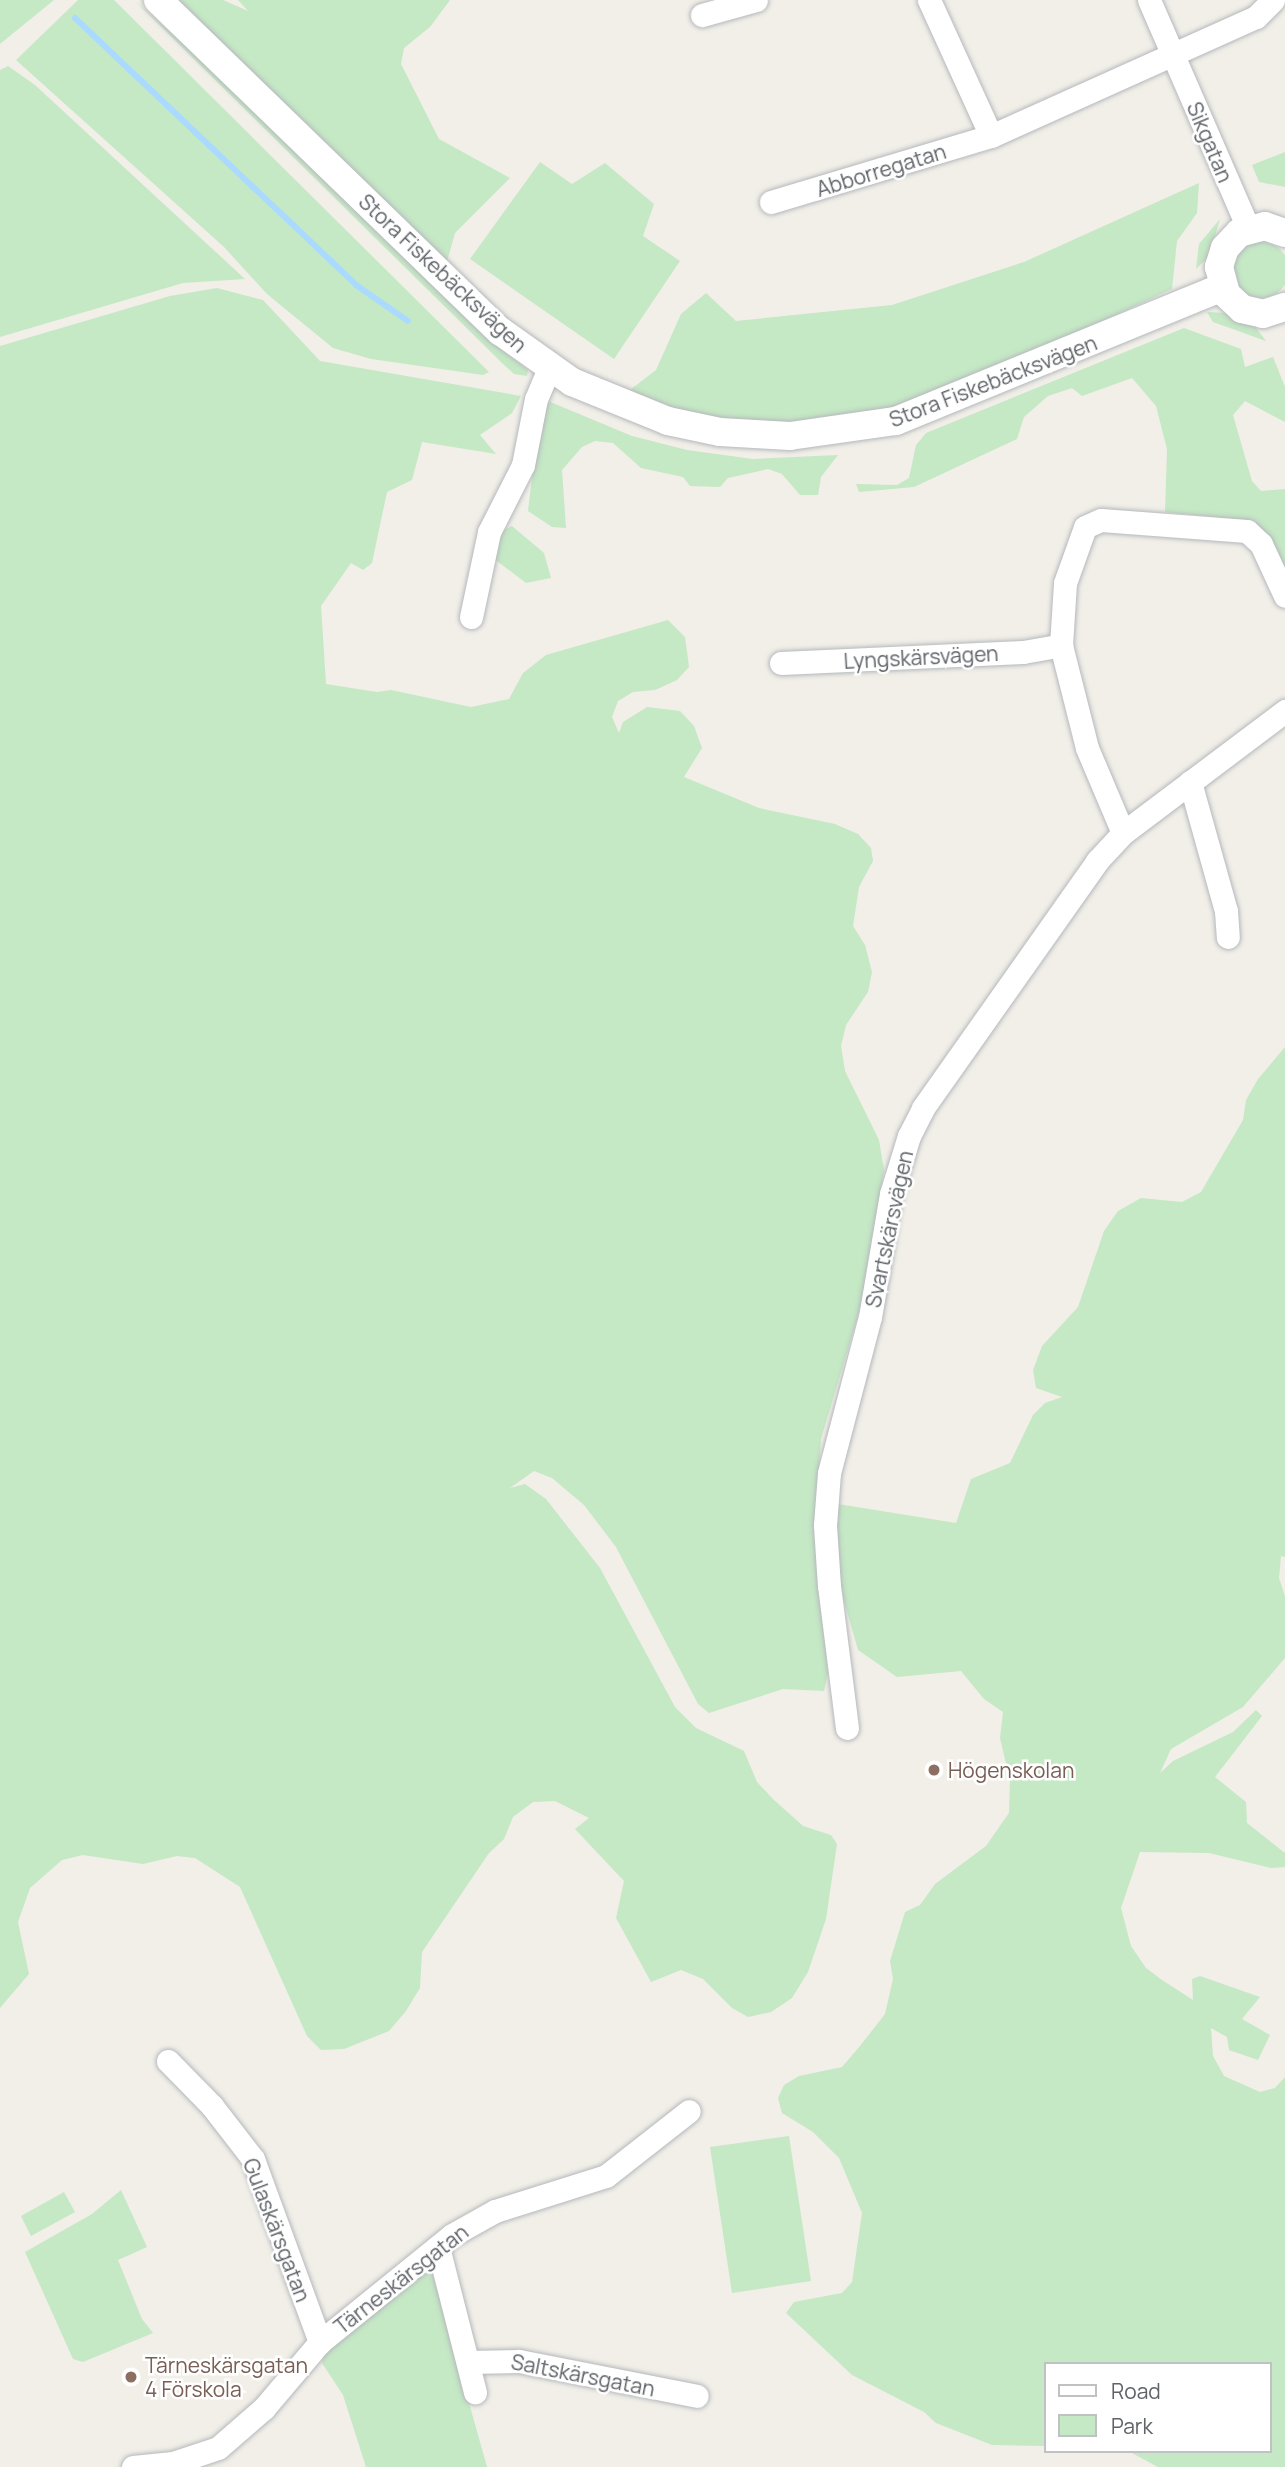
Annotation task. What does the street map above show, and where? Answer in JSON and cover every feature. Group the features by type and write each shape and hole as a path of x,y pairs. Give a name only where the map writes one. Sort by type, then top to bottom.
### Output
{"street":[{"name":"Stora Fiskebäcksvägen","path":"158,0 481,314 549,368 626,407 693,426 770,435 851,431 953,401 1222,287"},
{"path":"702,15 756,0"},
{"path":"929,0 991,136"},
{"name":"Sikgatan","path":"1149,0 1248,229"},
{"path":"1172,54 1256,17 1273,0"},
{"name":"Abborregatan","path":"771,202 991,136 1172,54"},
{"path":"1283,316 1242,309 1222,287 1220,257 1231,239 1248,229 1265,226 1285,233"},
{"path":"471,617 489,532 523,465 536,399 549,368"},
{"path":"1123,833 1087,748 1061,645 1065,583 1081,533 1091,522 1247,531 1261,544 1285,596"},
{"name":"Lyngskärsvägen","path":"781,663 1023,652 1061,645"},
{"name":"Svartskärsvägen","path":"847,1728 829,1586 825,1525 830,1473 870,1317 900,1159 923,1108 1097,861 1123,833 1285,711"},
{"path":"1190,782 1226,911 1228,937"},
{"name":"Gulaskärsgatan","path":"169,2062 212,2106 253,2160 320,2342"},
{"name":"Tärneskärsgatan","path":"133,2467 173,2463 218,2448 264,2408 320,2342 438,2247 495,2211 606,2176 689,2111"},
{"path":"438,2247 475,2392"},
{"name":"Saltskärsgatan","path":"468,2362 519,2361 697,2396"}],"green space":[{"path":"0,0 54,0 0,44"},
{"path":"78,0 114,0 489,372 483,375 371,359 333,348 267,294 224,247 16,60"},
{"path":"134,0 229,85 480,332 528,370 527,376 514,374 502,363"},
{"path":"177,0 223,0 248,11 238,0 450,0 430,27 404,48 401,64 439,139 510,178 455,233 446,265"},
{"path":"8,66 35,85 245,279 183,283 0,337 0,70"},
{"path":"1285,152 1285,187 1259,182 1252,165"},
{"path":"540,162 572,184 605,163 654,204 643,236 680,261 614,359 470,259"},
{"path":"1199,183 1197,213 1177,241 1172,289 1024,357 896,407 840,421 759,426 684,415 630,390 656,370 681,314 706,293 736,321 892,305 1024,262"},
{"path":"1220,219 1209,256 1196,269 1199,244"},
{"path":"1255,242 1267,242 1284,254 1286,283 1281,290 1267,298 1255,298 1241,290 1233,276 1233,264 1241,250"},
{"path":"217,288 263,300 320,361 521,396 512,413 480,435 496,454 422,442 412,480 387,492 372,563 363,570 351,563 321,606 326,684 377,692 391,690 471,707 509,699 523,673 546,655 668,620 685,637 689,667 677,680 655,690 633,692 618,701 612,717 619,733 623,722 647,707 680,711 694,726 702,748 684,777 759,808 835,824 858,834 871,848 873,861 859,887 853,926 865,945 872,972 868,992 846,1025 841,1046 845,1071 879,1140 884,1170 864,1296 821,1439 815,1531 828,1674 824,1691 783,1689 709,1713 698,1704 616,1547 584,1505 552,1478 534,1471 510,1488 525,1484 546,1499 600,1568 675,1707 696,1728 744,1751 757,1782 773,1799 803,1826 831,1835 837,1844 826,1919 808,1972 792,1998 771,2012 748,2017 732,2008 703,1979 681,1970 651,1982 616,1918 624,1881 575,1829 589,1818 555,1801 533,1802 513,1817 504,1839 489,1853 422,1952 420,1988 389,2031 344,2049 321,2050 307,2036 240,1887 195,1858 177,1856 143,1864 83,1855 62,1860 30,1888 18,1922 29,1974 0,2008 0,346 170,296"},
{"path":"1207,312 1226,313 1254,325 1266,341 1213,322"},
{"path":"1184,328 1241,349 1245,367 1273,357 1285,387 1285,422 1245,401 1233,415 1252,481 1261,491 1285,489 1285,584 1255,521 1165,512 1167,449 1156,406 1132,378 1082,396 1072,388 1048,396 1024,417 1017,439 914,487 859,492 856,484 897,485 909,478 916,445 926,433"},
{"path":"548,401 632,436 687,450 753,459 838,455 821,477 818,495 800,495 782,474 768,469 728,478 720,487 690,486 683,477 641,468 613,443 595,441 582,447 562,470 566,528 552,527 528,511 541,402"},
{"path":"512,526 544,553 551,578 526,583 493,558 502,531"},
{"path":"1285,1047 1285,1557 1281,1556 1279,1578 1285,1596 1285,1658 1243,1707 1171,1749 1160,1773 1173,1761 1233,1732 1256,1710 1262,1716 1215,1777 1246,1802 1247,1823 1285,1853 1285,1867 1271,1868 1209,1853 1140,1852 1121,1908 1131,1946 1146,1968 1193,2000 1192,1979 1200,1976 1260,1997 1242,2019 1270,2035 1258,2060 1229,2050 1227,2037 1211,2028 1213,2056 1224,2076 1260,2092 1275,2088 1285,2077 1285,2467 1158,2467 1132,2453 1271,2453 1271,2362 1044,2362 1044,2446 992,2445 936,2423 924,2412 852,2375 786,2313 794,2302 842,2293 852,2282 862,2213 839,2158 813,2132 782,2113 778,2098 784,2085 799,2076 842,2067 860,2046 885,2014 893,1979 890,1961 905,1912 920,1905 935,1884 986,1846 1009,1813 1010,1781 1000,1738 1003,1712 984,1699 961,1671 897,1677 858,1650 836,1573 838,1504 956,1523 971,1479 1010,1463 1033,1415 1045,1403 1062,1397 1036,1388 1033,1370 1042,1346 1078,1307 1104,1231 1118,1211 1141,1198 1182,1202 1201,1192 1243,1120 1246,1100 1258,1079"},
{"path":"789,2136 811,2281 732,2293 710,2147"},
{"path":"121,2190 147,2247 118,2260 142,2319 153,2333 83,2362 73,2359 25,2252 92,2214"},
{"path":"64,2192 75,2212 31,2236 21,2216"},
{"path":"426,2266 431,2267 487,2467 366,2467 343,2395 322,2363 324,2348"}],"waterway":[{"path":"75,18 356,285 408,321"}],"place":[{"name":"Högenskolan","path":"934,1770"},
{"name":"Tärneskärsgatan 4 Förskola","path":"131,2377"}]}
